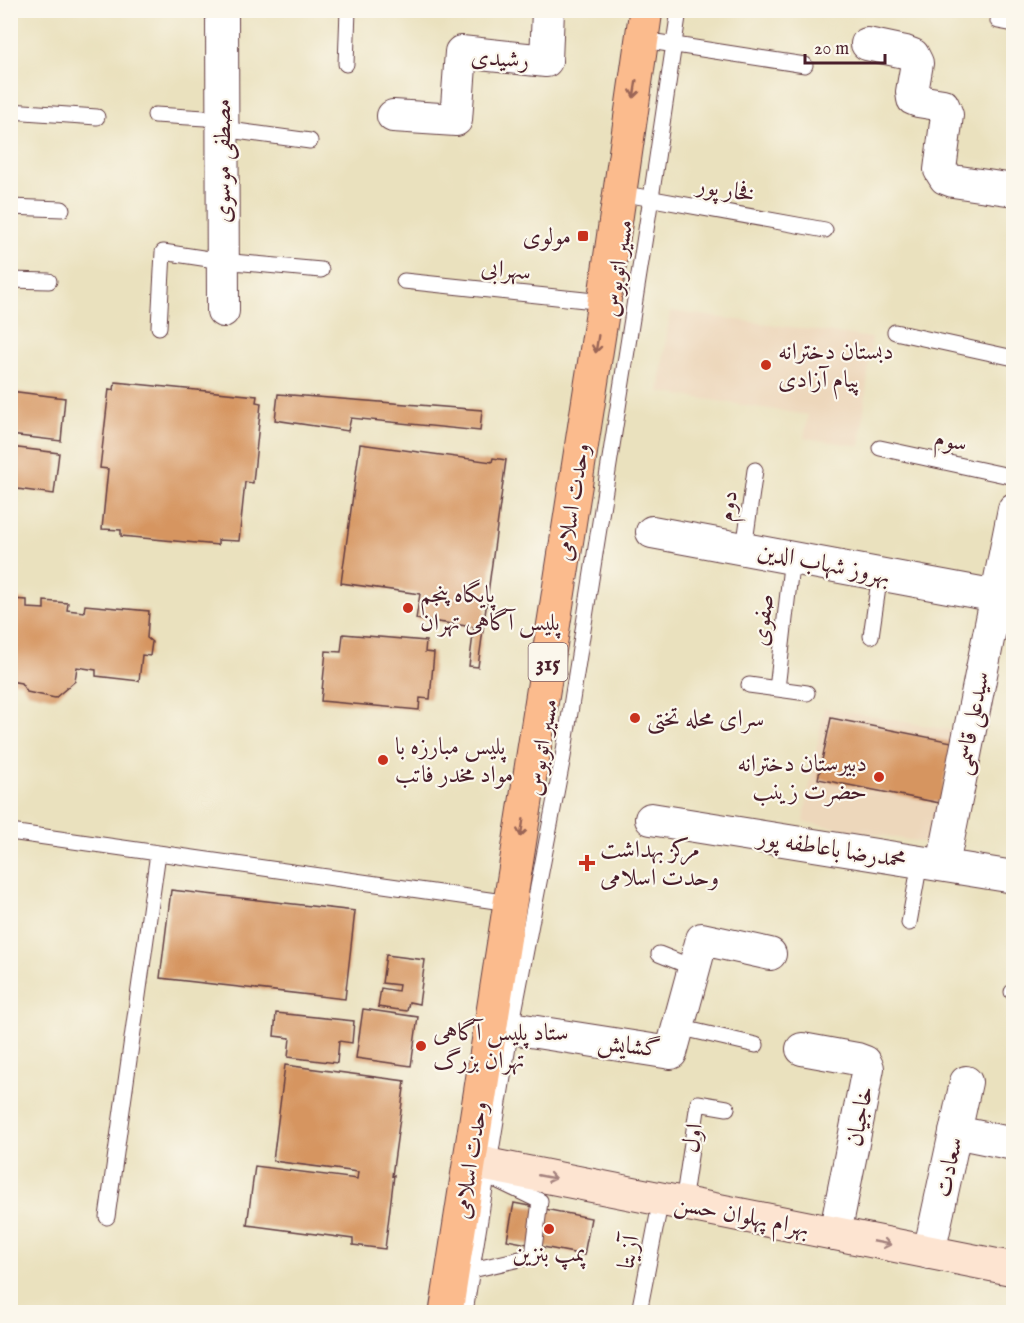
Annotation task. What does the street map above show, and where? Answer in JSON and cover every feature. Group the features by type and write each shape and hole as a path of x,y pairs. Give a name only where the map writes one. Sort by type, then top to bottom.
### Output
{"main road":[{"name":"وحدت اسلامی","path":"453,1308 482,1166 501,1027 510,903 620,193 654,32"}],"street":[{"name":"مصطفی موسوی","path":"222,10 223,311"},
{"name":"رشیدی","path":"393,116 456,120 461,52 546,61 548,10"},
{"path":"867,44 912,55 917,63 913,99 943,105 946,115 940,171 945,178 1014,190"},
{"name":"سیدعلی قاسمی","path":"931,864 1012,527"},
{"name":"بهروز شهاب الدین","path":"652,532 996,596"},
{"name":"محمدرضا باعاطفه پور","path":"651,819 1014,877"},
{"name":"گشایش","path":"501,1027 671,1053 702,939 770,954"},
{"name":"خاجیان","path":"802,1048 857,1059 865,1062 868,1068 835,1234"},
{"name":"سعادت","path":"929,1253 966,1082"},
{"path":"955,1132 1014,1144"},
{"name":"بهرام پهلوان حسن","path":"482,1166 1014,1269"}],"lane":[{"path":"346,64 348,10"},
{"name":"مسیر اتوبوس","path":"501,1027 563,757 651,198 654,32 679,10"},
{"path":"654,32 805,65"},
{"path":"10,111 97,117"},
{"path":"155,116 222,124 310,141"},
{"name":"فخار پور","path":"620,193 825,230"},
{"path":"10,207 62,209"},
{"path":"159,327 163,252 222,261 321,270"},
{"path":"10,280 49,281"},
{"name":"سهرابی","path":"404,281 604,302"},
{"path":"895,332 1014,358"},
{"name":"سوم","path":"880,448 1014,477"},
{"name":"دوم","path":"744,549 755,470"},
{"name":"صفوی","path":"777,689 792,557"},
{"path":"870,636 880,574"},
{"path":"749,685 807,693"},
{"path":"10,832 510,903"},
{"path":"106,1217 158,853"},
{"path":"909,923 931,864"},
{"path":"659,954 694,968"},
{"name":"گشایش","path":"678,1027 756,1045"},
{"name":"اول","path":"672,1201 698,1103 727,1108"},
{"path":"453,1308 471,1270 482,1166 540,1201 536,1239 533,1256 471,1270"},
{"name":"آزیتا","path":"639,1312 672,1201"}],"shaded area":[{"name":"دبستان دخترانه پیام آزادی","path":"670,311 872,338 860,446 804,438 808,415 659,392"},
{"name":"دبیرستان دخترانه حضرت زینب","path":"824,708 956,731 932,844 803,822"}],"building":[{"path":"115,382 257,396 256,402 261,403 253,483 245,482 239,541 218,540 218,545 121,536 121,530 102,529 108,469 100,468 109,389 114,390"},
{"path":"10,391 65,398 61,441 10,435"},
{"path":"278,394 482,410 480,431 351,418 348,431 275,420"},
{"path":"360,444 492,462 493,458 506,460 478,667 469,666 474,627 416,619 420,594 341,583"},
{"path":"10,447 59,453 54,494 10,488"},
{"path":"10,599 27,600 27,608 44,609 44,601 68,603 67,610 84,612 85,605 149,611 147,638 152,642 150,656 142,655 139,681 96,676 96,670 77,667 75,681 55,698 27,692 21,683 10,681"},
{"path":"343,634 426,641 425,652 434,653 430,699 420,698 419,710 321,701 326,651 341,652"},
{"path":"831,718 952,742 940,803 818,779"},
{"path":"171,890 355,911 345,999 160,978"},
{"path":"386,955 425,960 419,1004 409,1002 407,1011 378,1007 381,988 398,991 399,985 382,983"},
{"path":"363,1009 418,1017 411,1066 356,1058"},
{"path":"276,1013 354,1021 352,1043 339,1041 337,1063 288,1057 290,1038 274,1036"},
{"path":"285,1065 405,1081 385,1249 353,1245 353,1239 247,1225 255,1166 357,1179 358,1172 273,1161"},
{"name":"پمپ بنزین","path":"514,1203 591,1218 584,1255 507,1240"}],"place":[{"name":"مولوی","path":"583,236"},
{"name":"دبستان دخترانه پیام آزادی","path":"766,365"},
{"name":"پایگاه پنجم پلیس آگاهی تهران","path":"408,608"},
{"name":"سرای محله تختی","path":"635,718"},
{"name":"پلیس مبارزه با مواد مخدر فاتب","path":"383,760"},
{"name":"دبیرستان دخترانه حضرت زینب","path":"879,777"},
{"name":"مرکز بهداشت وحدت اسلامی","path":"587,863"},
{"name":"ستاد پلیس آگاهی تهران بزرگ","path":"421,1046"},
{"name":"پمپ بنزین","path":"549,1229"}]}
